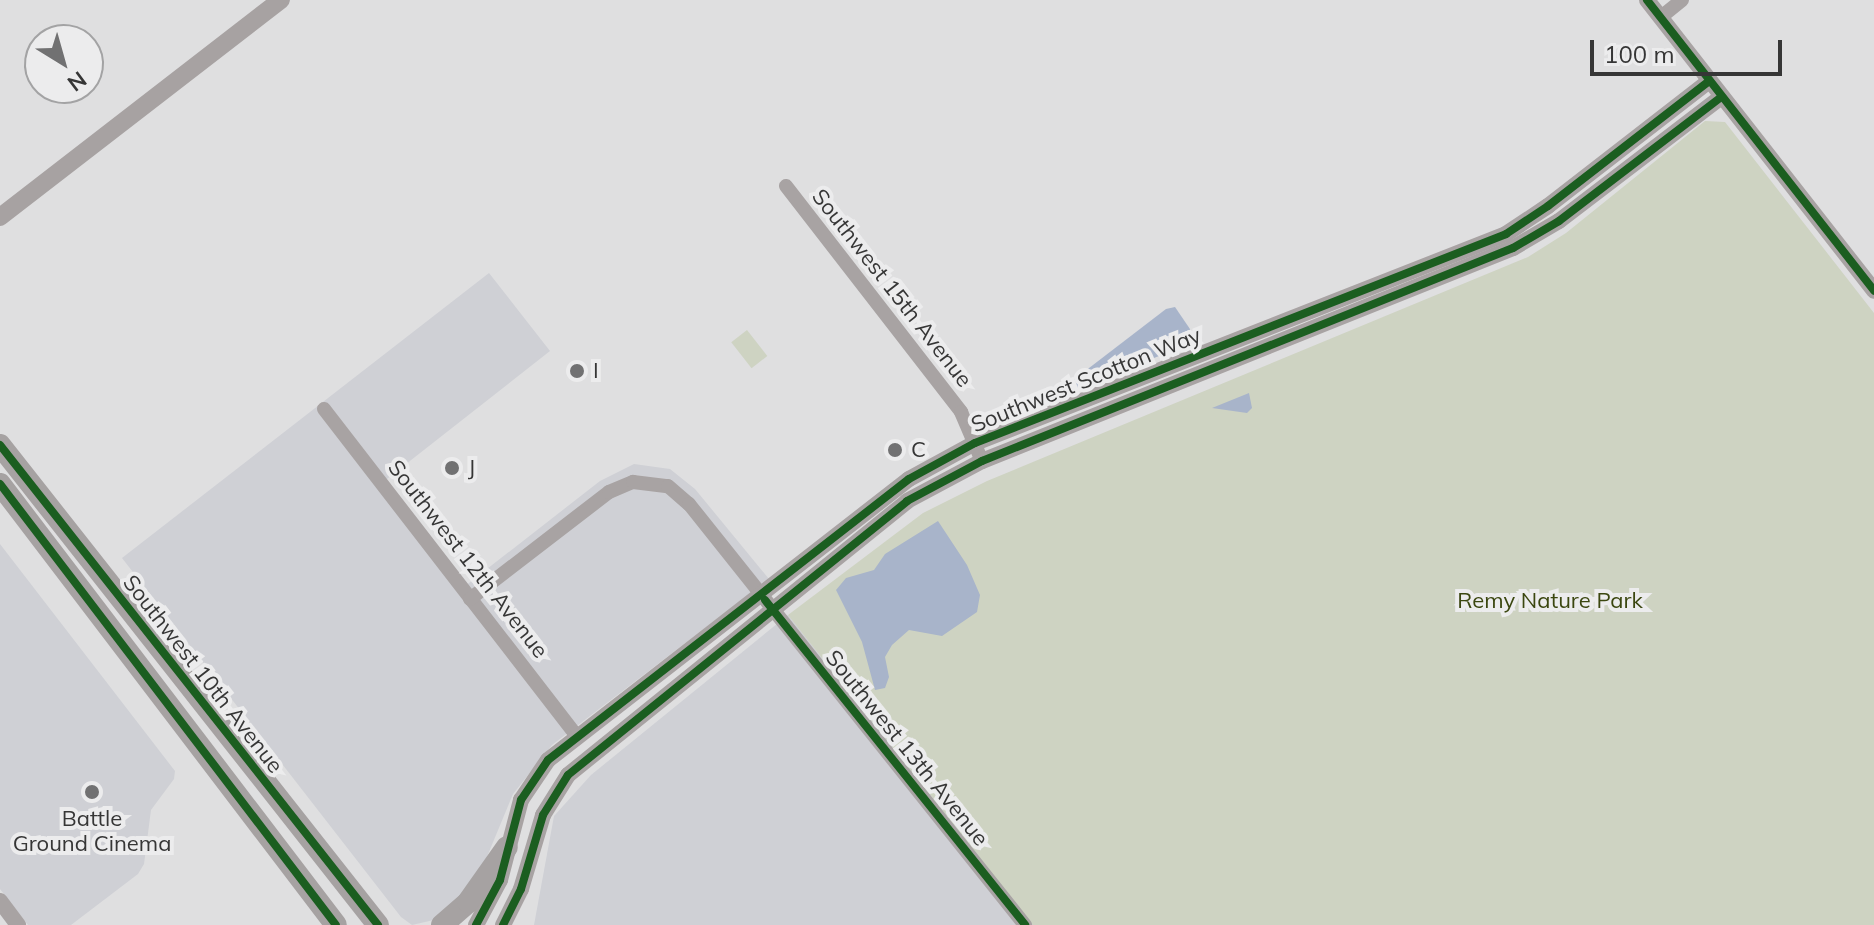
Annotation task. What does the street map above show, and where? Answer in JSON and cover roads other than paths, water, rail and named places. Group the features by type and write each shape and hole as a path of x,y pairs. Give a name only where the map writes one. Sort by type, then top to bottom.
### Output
{"highway":[{"name":"Southwest 10th Avenue","path":"0,445 378,925"},
{"name":"Southwest 10th Avenue","path":"0,484 336,925"},
{"path":"442,925 468,902 507,847"}],"main road":[{"path":"0,217 281,0"}],"street":[{"path":"1647,0 1874,291"},
{"path":"1661,17 1682,0"},
{"name":"Southwest Scotton Way","path":"476,925 496,893 514,818 531,782 548,760 909,479 975,443 1519,226 1709,81"},
{"name":"Southwest Scotton Way","path":"503,925 521,889 537,830 561,783 607,741 907,501 982,461 1428,283 1539,234 1721,97"},
{"name":"Southwest 15th Avenue","path":"786,186 961,412 982,461"},
{"path":"1422,267 1428,283"},
{"name":"Southwest 12th Avenue","path":"324,409 577,736"},
{"name":"Southwest 13th Avenue","path":"470,599 609,492 633,482 653,482 680,494 1025,925"},
{"path":"0,901 18,925"}],"water":[{"path":"1175,307 1192,332 1192,340 1187,345 1065,393 1063,388 1166,309"},
{"path":"1249,393 1252,408 1247,413 1212,408"},
{"path":"938,521 967,565 980,595 977,612 942,636 909,630 892,645 885,657 889,677 885,688 875,690 862,642 836,590 846,578 874,570 885,554"}],"place":[{"name":"I","path":"577,371"},
{"name":"C","path":"895,450"},
{"name":"J","path":"452,468"},
{"name":"Battle Ground Cinema","path":"92,792"}],"park label":[{"name":"Remy Nature Park","path":"1550,601"}]}
